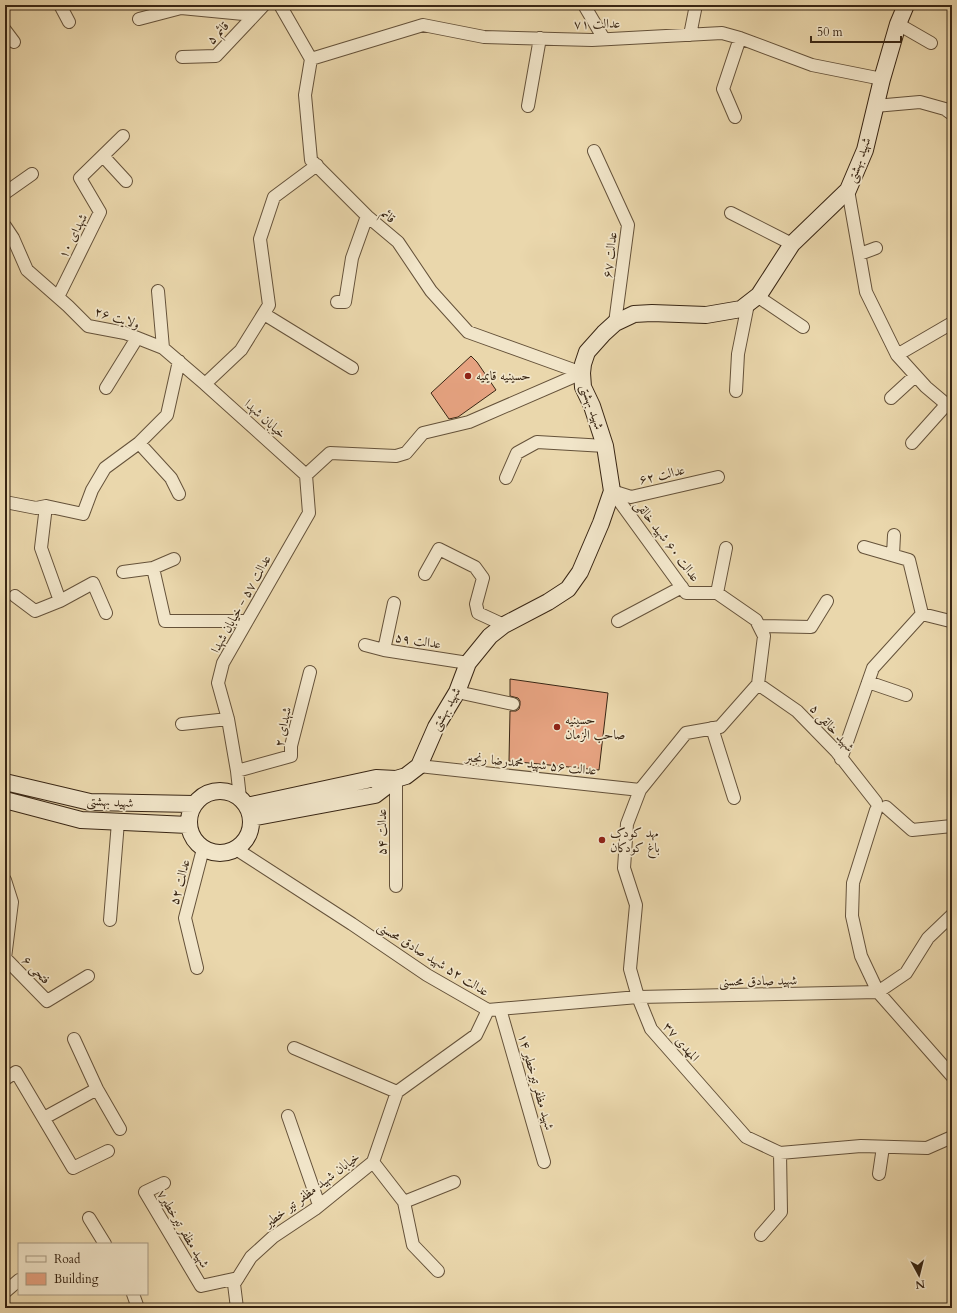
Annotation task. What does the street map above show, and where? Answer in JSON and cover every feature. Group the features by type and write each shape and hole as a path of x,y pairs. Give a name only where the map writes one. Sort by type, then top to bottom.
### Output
{"main road":[{"name":"شهید بهشتی","path":"419,766 436,727 458,692 468,663 490,636 504,625 548,602 568,589 580,572 601,523 612,491 605,446 592,406 583,387 583,364 587,352 615,322 634,314 652,312 706,315 741,309 752,300 792,244 848,190 865,150 882,79 898,24 906,5"},
{"path":"246,807 375,795 396,778 406,776 419,766"},
{"name":"شهید بهشتی","path":"5,782 90,802 194,804"},
{"path":"216,791 231,793 246,807 251,830 245,841 236,849 228,853 220,854 211,852 203,849 196,843 191,835 188,825 189,814 194,804 201,797 216,791"},
{"name":"شهید بهشتی","path":"5,800 81,820 188,825"}],"street":[{"path":"60,5 69,22"},
{"name":"قائم ۵","path":"182,57 216,56 264,5"},
{"path":"280,5 311,59"},
{"path":"584,5 604,39"},
{"path":"690,35 696,5"},
{"path":"139,20 181,8 254,15"},
{"path":"898,24 931,43"},
{"name":"عدالت ۷۱","path":"311,59 423,25 484,37 604,39 722,33 740,38 812,65 882,79"},
{"path":"5,30 14,42"},
{"path":"528,106 540,38"},
{"path":"735,117 724,89 740,38"},
{"name":"قائم","path":"311,59 305,95 311,160 367,216 398,242 431,291 468,332 582,373"},
{"path":"875,106 920,102 945,109 952,114"},
{"name":"شهدای ۱۰","path":"58,297 100,212 80,178 123,136"},
{"name":"عدالت ۶۷","path":"594,151 628,225 615,322"},
{"path":"103,156 126,180"},
{"path":"205,384 241,350 269,305 260,239 274,197 317,165"},
{"path":"5,193 32,174"},
{"path":"848,190 866,292 897,355 915,376 949,407 912,443"},
{"path":"731,213 792,244"},
{"path":"337,302 345,302 352,258 367,216"},
{"name":"ولایت ۲۶","path":"5,226 13,238 27,270 88,326 125,333 163,348 205,384"},
{"path":"860,254 876,248"},
{"path":"158,291 163,348"},
{"path":"736,391 738,354 752,300 803,327"},
{"path":"264,314 352,368"},
{"path":"897,355 952,323"},
{"path":"106,388 137,338"},
{"path":"5,502 36,508 46,506 83,514 92,490 105,468 139,443 167,415 179,361"},
{"path":"306,475 330,453 396,456 406,453 423,432 469,422 582,373"},
{"path":"891,398 915,376"},
{"name":"خیابان شهدا","path":"205,384 306,475"},
{"path":"506,478 517,453 537,442 605,446"},
{"path":"139,443 171,478 178,494"},
{"name":"عدالت ۵۷ - خیابان شهدا","path":"246,807 237,771 228,719 218,683 223,663 309,513 306,475"},
{"name":"عدالت ۶۲","path":"612,491 631,497 718,477"},
{"name":"عدالت ۶۰ شهید خالقی","path":"612,491 686,593 717,593"},
{"path":"46,506 41,548 60,601"},
{"path":"893,555 894,535"},
{"path":"864,547 909,560 922,614"},
{"path":"726,548 717,593 756,620 764,636 758,684 720,727 712,728 734,798"},
{"path":"425,574 439,549 475,567 483,578 476,604 478,613 504,625"},
{"path":"123,572 153,568 174,559"},
{"path":"153,568 165,620 247,621"},
{"path":"16,596 35,611 60,601 93,583 106,613"},
{"path":"618,621 682,587"},
{"path":"759,626 811,627 827,601"},
{"path":"384,650 394,603"},
{"path":"922,614 950,621 952,619"},
{"path":"841,759 873,668 922,614"},
{"name":"عدالت ۵۹","path":"365,645 384,650 468,663"},
{"name":"شهدای ۲","path":"237,771 291,756 291,746 310,672"},
{"path":"868,682 906,695"},
{"name":"شهید خالقی ۵","path":"758,684 797,711 836,751 879,806 912,830 952,826"},
{"path":"458,692 513,704"},
{"path":"182,724 228,719"},
{"name":"المهدی ۳۷","path":"712,728 686,733 640,790 627,824 624,868 636,904 630,969 638,997 650,1029 746,1138 780,1153 861,1146 927,1148 952,1137"},
{"name":"عدالت ۵۶ شهید محمدرضا رنجبر","path":"419,766 640,790"},
{"name":"عدالت ۵۴","path":"396,778 396,886"},
{"path":"879,806 853,883 852,916 861,956 878,992 952,1076"},
{"path":"110,920 118,822"},
{"name":"عدالت ۵۲","path":"197,968 185,918 203,849"},
{"name":"عدالت ۵۲ شهید صادق محسنی","path":"236,849 352,924 427,975 488,1010 638,997"},
{"path":"5,880 12,902 5,958"},
{"path":"878,992 906,973 928,938 952,915"},
{"name":"فتحی ۶","path":"5,958 47,1001 88,976"},
{"name":"شهید صادق محسنی","path":"638,997 878,992"},
{"name":"شهید مظفر تیرخطیر ۱۴","path":"500,1009 544,1162"},
{"path":"294,1048 397,1092 476,1035 488,1010"},
{"path":"74,1039 97,1089 120,1129"},
{"path":"5,1079 16,1072 74,1168 108,1151"},
{"path":"44,1118 97,1089"},
{"name":"خیابان شهید مظفر تیر خطیر","path":"237,1308 234,1284 251,1257 272,1237 320,1205 373,1162 397,1092"},
{"path":"288,1116 320,1205"},
{"path":"880,1174 882,1147"},
{"path":"762,1235 781,1212 780,1153"},
{"path":"373,1162 404,1202 413,1245 438,1271"},
{"path":"404,1202 454,1182"},
{"name":"شهید مظفر تیرخطیر۷","path":"164,1183 145,1192 201,1286 238,1278"},
{"path":"89,1218 105,1243"},
{"path":"5,1292 18,1281"},
{"path":"133,1295 138,1308"}],"building":[{"name":"حسینیه قایمیه","path":"471,356 477,362 496,390 458,417 449,419 431,393"},
{"name":"حسینیه صاحب الزمان","path":"510,679 608,693 599,770 509,761 510,711 516,711 519,709 520,705 518,698 510,696"}],"place":[{"name":"حسینیه قایمیه","path":"468,376"},
{"name":"حسینیه صاحب الزمان","path":"557,727"},
{"name":"مهد کودک باغ کودکان","path":"602,840"}]}
